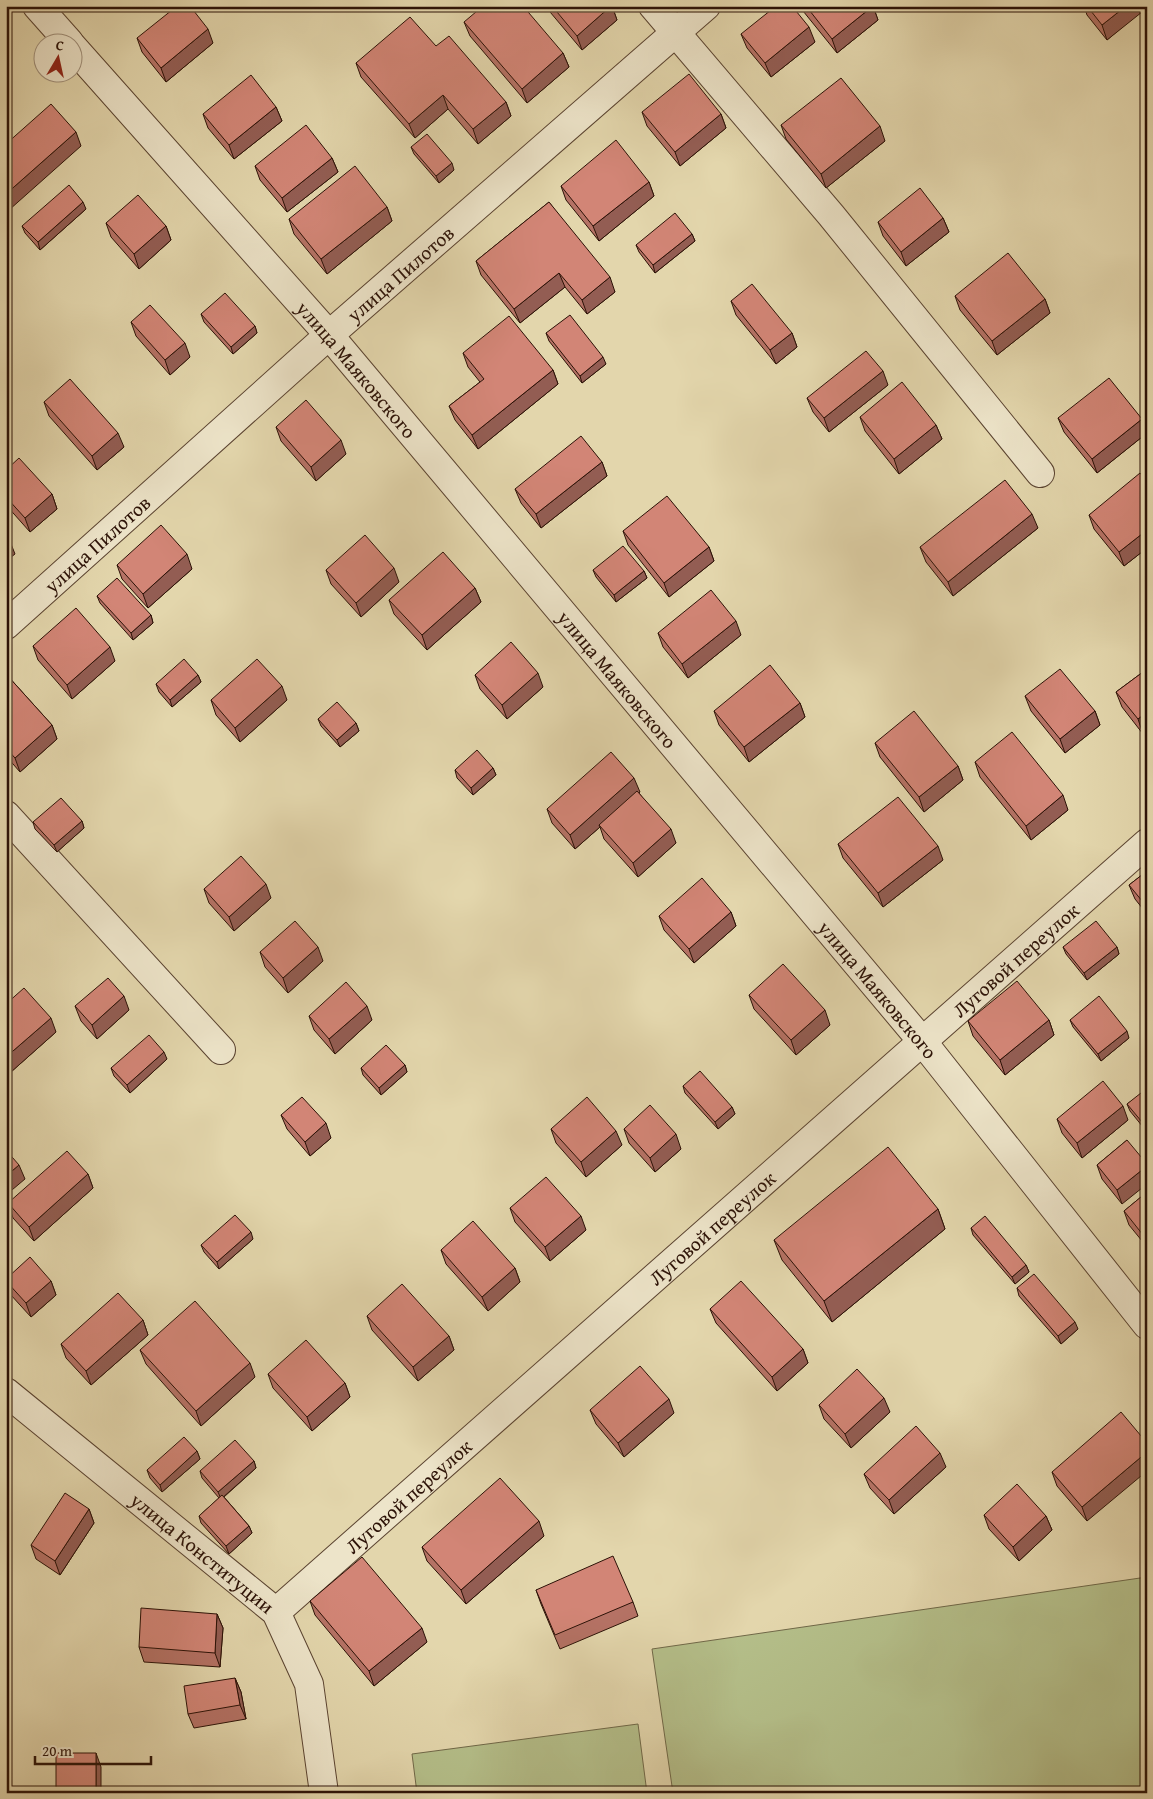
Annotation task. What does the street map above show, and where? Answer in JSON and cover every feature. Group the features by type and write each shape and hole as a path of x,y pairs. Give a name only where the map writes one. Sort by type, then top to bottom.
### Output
{"street":[{"path":"37,6 60,32"},
{"path":"653,6 831,215 1040,473"},
{"name":"улица Пилотов","path":"6,625 328,335 706,6"},
{"name":"улица Маяковского","path":"82,57 328,335 922,1041 1147,1325"},
{"path":"6,814 221,1050"},
{"name":"Луговой переулок","path":"276,1612 1147,843"},
{"name":"улица Конституции","path":"6,1392 276,1612 309,1684 324,1793"}],"green space":[{"path":"1147,1577 1147,1793 673,1793 652,1649"},
{"path":"638,1724 647,1793 417,1793 412,1754"}],"building":[{"path":"177,6 190,6 208,29 161,68 137,38"},
{"path":"483,6 523,6 563,53 522,89 464,22"},
{"path":"552,6 611,6 577,36"},
{"path":"776,6 792,6 809,27 765,63 741,34"},
{"path":"806,6 873,6 832,39"},
{"path":"1087,6 1126,6 1102,25"},
{"path":"410,17 436,46 449,36 506,102 473,129 443,95 409,124 356,63"},
{"path":"689,74 721,114 675,152 642,112"},
{"path":"251,75 276,107 229,145 203,114"},
{"path":"841,78 880,126 821,174 781,125"},
{"path":"51,104 76,132 6,194 6,144"},
{"path":"306,125 332,158 282,198 255,166"},
{"path":"427,134 452,163 436,176 411,147"},
{"path":"616,140 649,182 593,226 561,186"},
{"path":"355,166 387,207 321,259 289,219"},
{"path":"69,185 83,202 38,242 22,226"},
{"path":"920,188 943,218 901,252 878,222"},
{"path":"138,195 166,226 134,254 106,223"},
{"path":"549,202 610,277 582,300 559,273 514,309 476,261"},
{"path":"675,213 692,234 653,265 636,245"},
{"path":"1008,253 1045,299 992,341 955,296"},
{"path":"752,284 792,333 770,350 731,301"},
{"path":"225,293 255,326 231,347 201,314"},
{"path":"150,305 185,343 165,360 131,322"},
{"path":"570,315 603,357 580,376 546,333"},
{"path":"509,316 553,370 472,435 449,406 484,379 463,353"},
{"path":"866,351 883,371 824,418 807,398"},
{"path":"1109,378 1142,419 1092,459 1058,418"},
{"path":"70,379 118,433 92,456 44,402"},
{"path":"902,382 936,425 894,459 860,417"},
{"path":"306,400 341,440 311,467 276,427"},
{"path":"581,436 602,462 536,514 515,489"},
{"path":"19,458 52,494 25,518 6,497 6,470"},
{"path":"1140,473 1147,481 1147,530 1119,552 1089,515"},
{"path":"1005,480 1032,514 948,582 920,547"},
{"path":"667,496 709,547 664,583 623,531"},
{"path":"161,525 187,554 143,594 117,565"},
{"path":"365,535 394,568 356,603 326,570"},
{"path":"623,546 644,571 614,595 593,570"},
{"path":"443,552 475,588 422,635 389,600"},
{"path":"117,578 151,615 131,633 97,596"},
{"path":"711,590 736,621 682,664 658,633"},
{"path":"76,608 110,647 67,685 33,646"},
{"path":"511,642 538,673 502,705 475,675"},
{"path":"184,659 198,675 170,700 156,684"},
{"path":"257,659 282,686 235,728 211,700"},
{"path":"770,665 800,703 744,747 714,711"},
{"path":"1060,669 1095,711 1060,739 1025,696"},
{"path":"1147,669 1147,712 1138,719 1116,692"},
{"path":"6,674 52,725 15,758 6,748"},
{"path":"337,702 356,723 337,740 318,719"},
{"path":"914,711 958,766 919,797 875,743"},
{"path":"1012,732 1063,795 1026,826 975,762"},
{"path":"477,750 493,768 471,788 455,770"},
{"path":"611,752 634,778 570,835 547,809"},
{"path":"637,791 671,829 633,863 599,825"},
{"path":"898,797 938,846 878,893 838,844"},
{"path":"61,798 82,821 54,845 33,822"},
{"path":"241,856 266,884 229,917 204,889"},
{"path":"1147,871 1147,907 1129,885"},
{"path":"702,878 731,912 689,949 659,916"},
{"path":"295,921 318,947 283,978 260,952"},
{"path":"1096,921 1117,947 1084,973 1063,947"},
{"path":"783,964 825,1010 791,1040 749,995"},
{"path":"108,978 124,996 92,1025 75,1006"},
{"path":"1017,981 1049,1020 1000,1060 968,1021"},
{"path":"346,982 367,1006 329,1039 309,1016"},
{"path":"24,988 51,1018 6,1057 6,1004"},
{"path":"1099,996 1127,1031 1098,1054 1070,1020"},
{"path":"149,1035 164,1052 127,1085 111,1068"},
{"path":"386,1045 405,1065 379,1088 361,1068"},
{"path":"700,1071 732,1107 715,1122 683,1086"},
{"path":"1103,1081 1123,1106 1077,1143 1057,1119"},
{"path":"1147,1090 1147,1128 1127,1104"},
{"path":"302,1097 326,1123 305,1142 281,1115"},
{"path":"587,1097 616,1131 581,1162 551,1129"},
{"path":"650,1105 676,1134 650,1158 624,1129"},
{"path":"1127,1140 1147,1166 1117,1190 1097,1165"},
{"path":"888,1147 938,1209 824,1301 774,1240"},
{"path":"6,1150 19,1165 6,1176"},
{"path":"67,1151 88,1174 29,1227 8,1203"},
{"path":"546,1177 581,1216 545,1247 510,1208"},
{"path":"1147,1192 1147,1240 1124,1211"},
{"path":"235,1215 251,1232 217,1262 201,1245"},
{"path":"985,1216 1026,1265 1012,1277 971,1228"},
{"path":"473,1221 515,1268 482,1297 441,1250"},
{"path":"30,1257 51,1281 26,1303 6,1279"},
{"path":"1034,1274 1075,1322 1058,1336 1017,1288"},
{"path":"741,1281 803,1349 772,1377 710,1309"},
{"path":"402,1284 449,1336 413,1367 367,1316"},
{"path":"118,1293 143,1320 86,1371 61,1344"},
{"path":"195,1301 250,1363 196,1411 140,1350"},
{"path":"306,1340 345,1383 307,1417 268,1374"},
{"path":"640,1366 669,1399 618,1443 590,1410"},
{"path":"857,1369 884,1398 845,1434 819,1405"},
{"path":"1121,1412 1147,1443 1147,1452 1082,1507 1052,1472"},
{"path":"916,1426 940,1453 889,1500 864,1474"},
{"path":"184,1437 197,1451 160,1485 147,1470"},
{"path":"235,1440 254,1461 218,1492 200,1471"},
{"path":"500,1478 539,1521 461,1590 422,1547"},
{"path":"1017,1484 1046,1516 1013,1547 984,1515"},
{"path":"65,1493 89,1509 55,1561 31,1545"},
{"path":"222,1495 249,1526 226,1546 199,1516"},
{"path":"613,1556 633,1602 555,1635 536,1590"},
{"path":"362,1557 422,1628 369,1671 310,1601"},
{"path":"141,1608 217,1614 215,1653 139,1647"},
{"path":"235,1678 240,1705 188,1714 184,1686"},
{"path":"56,1753 96,1753 96,1793 56,1793"}]}
